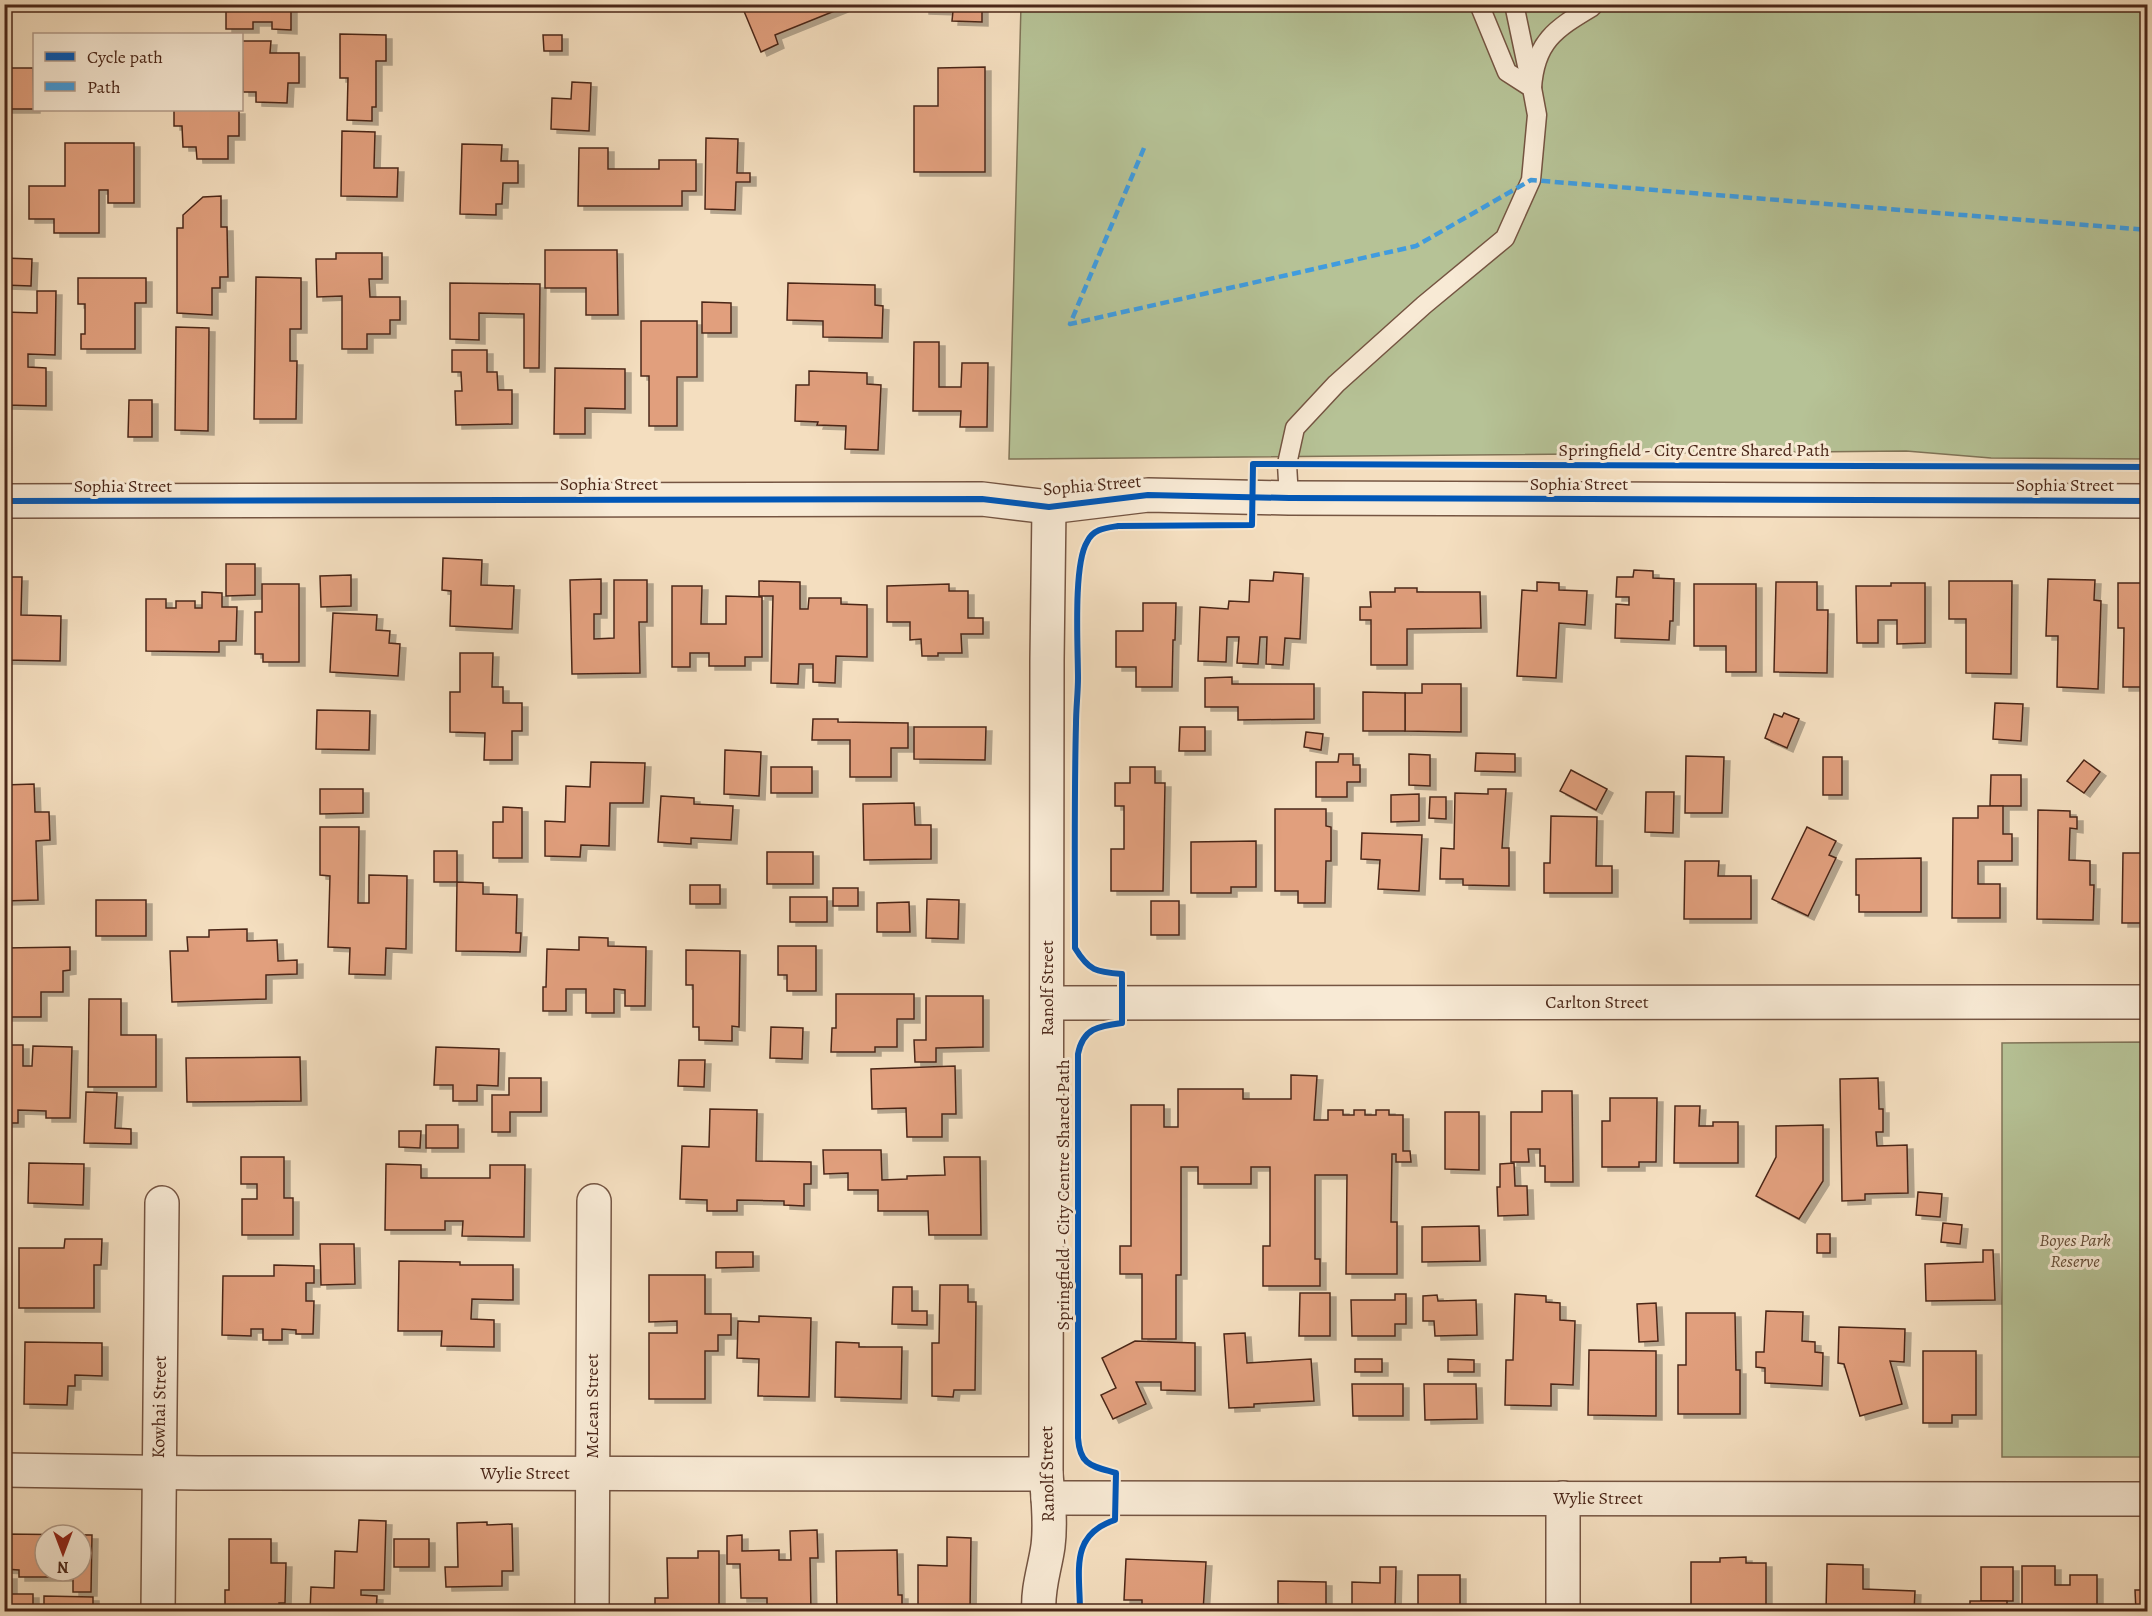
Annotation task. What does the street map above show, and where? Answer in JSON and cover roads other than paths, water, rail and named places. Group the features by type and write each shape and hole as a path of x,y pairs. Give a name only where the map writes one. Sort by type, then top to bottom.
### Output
{"street":[{"name":"Sophia Street","path":"4,501 982,499 1049,507 1148,495 1289,498 2148,501"},
{"name":"Ranolf Street","path":"1039,1611 1038,1601 1048,1544 1047,660 1049,507"},
{"name":"Carlton Street","path":"1047,1003 2148,1002"},
{"name":"McLean Street","path":"592,1611 594,1201"},
{"name":"Kowhai Street","path":"158,1611 162,1203"},
{"name":"Wylie Street","path":"4,1470 159,1473 592,1473 1563,1498 2148,1499"},
{"path":"1563,1498 1563,1611"}],"lane":[{"path":"1479,4 1507,72 1532,87"},
{"path":"1289,498 1287,464 1295,428 1336,384 1424,305 1505,238 1531,180 1537,115 1514,4"},
{"path":"1532,87 1533,70 1544,42 1570,20 1592,6"}],"park label":[{"name":"Boyes Park Reserve","path":"2075,1250"}]}
